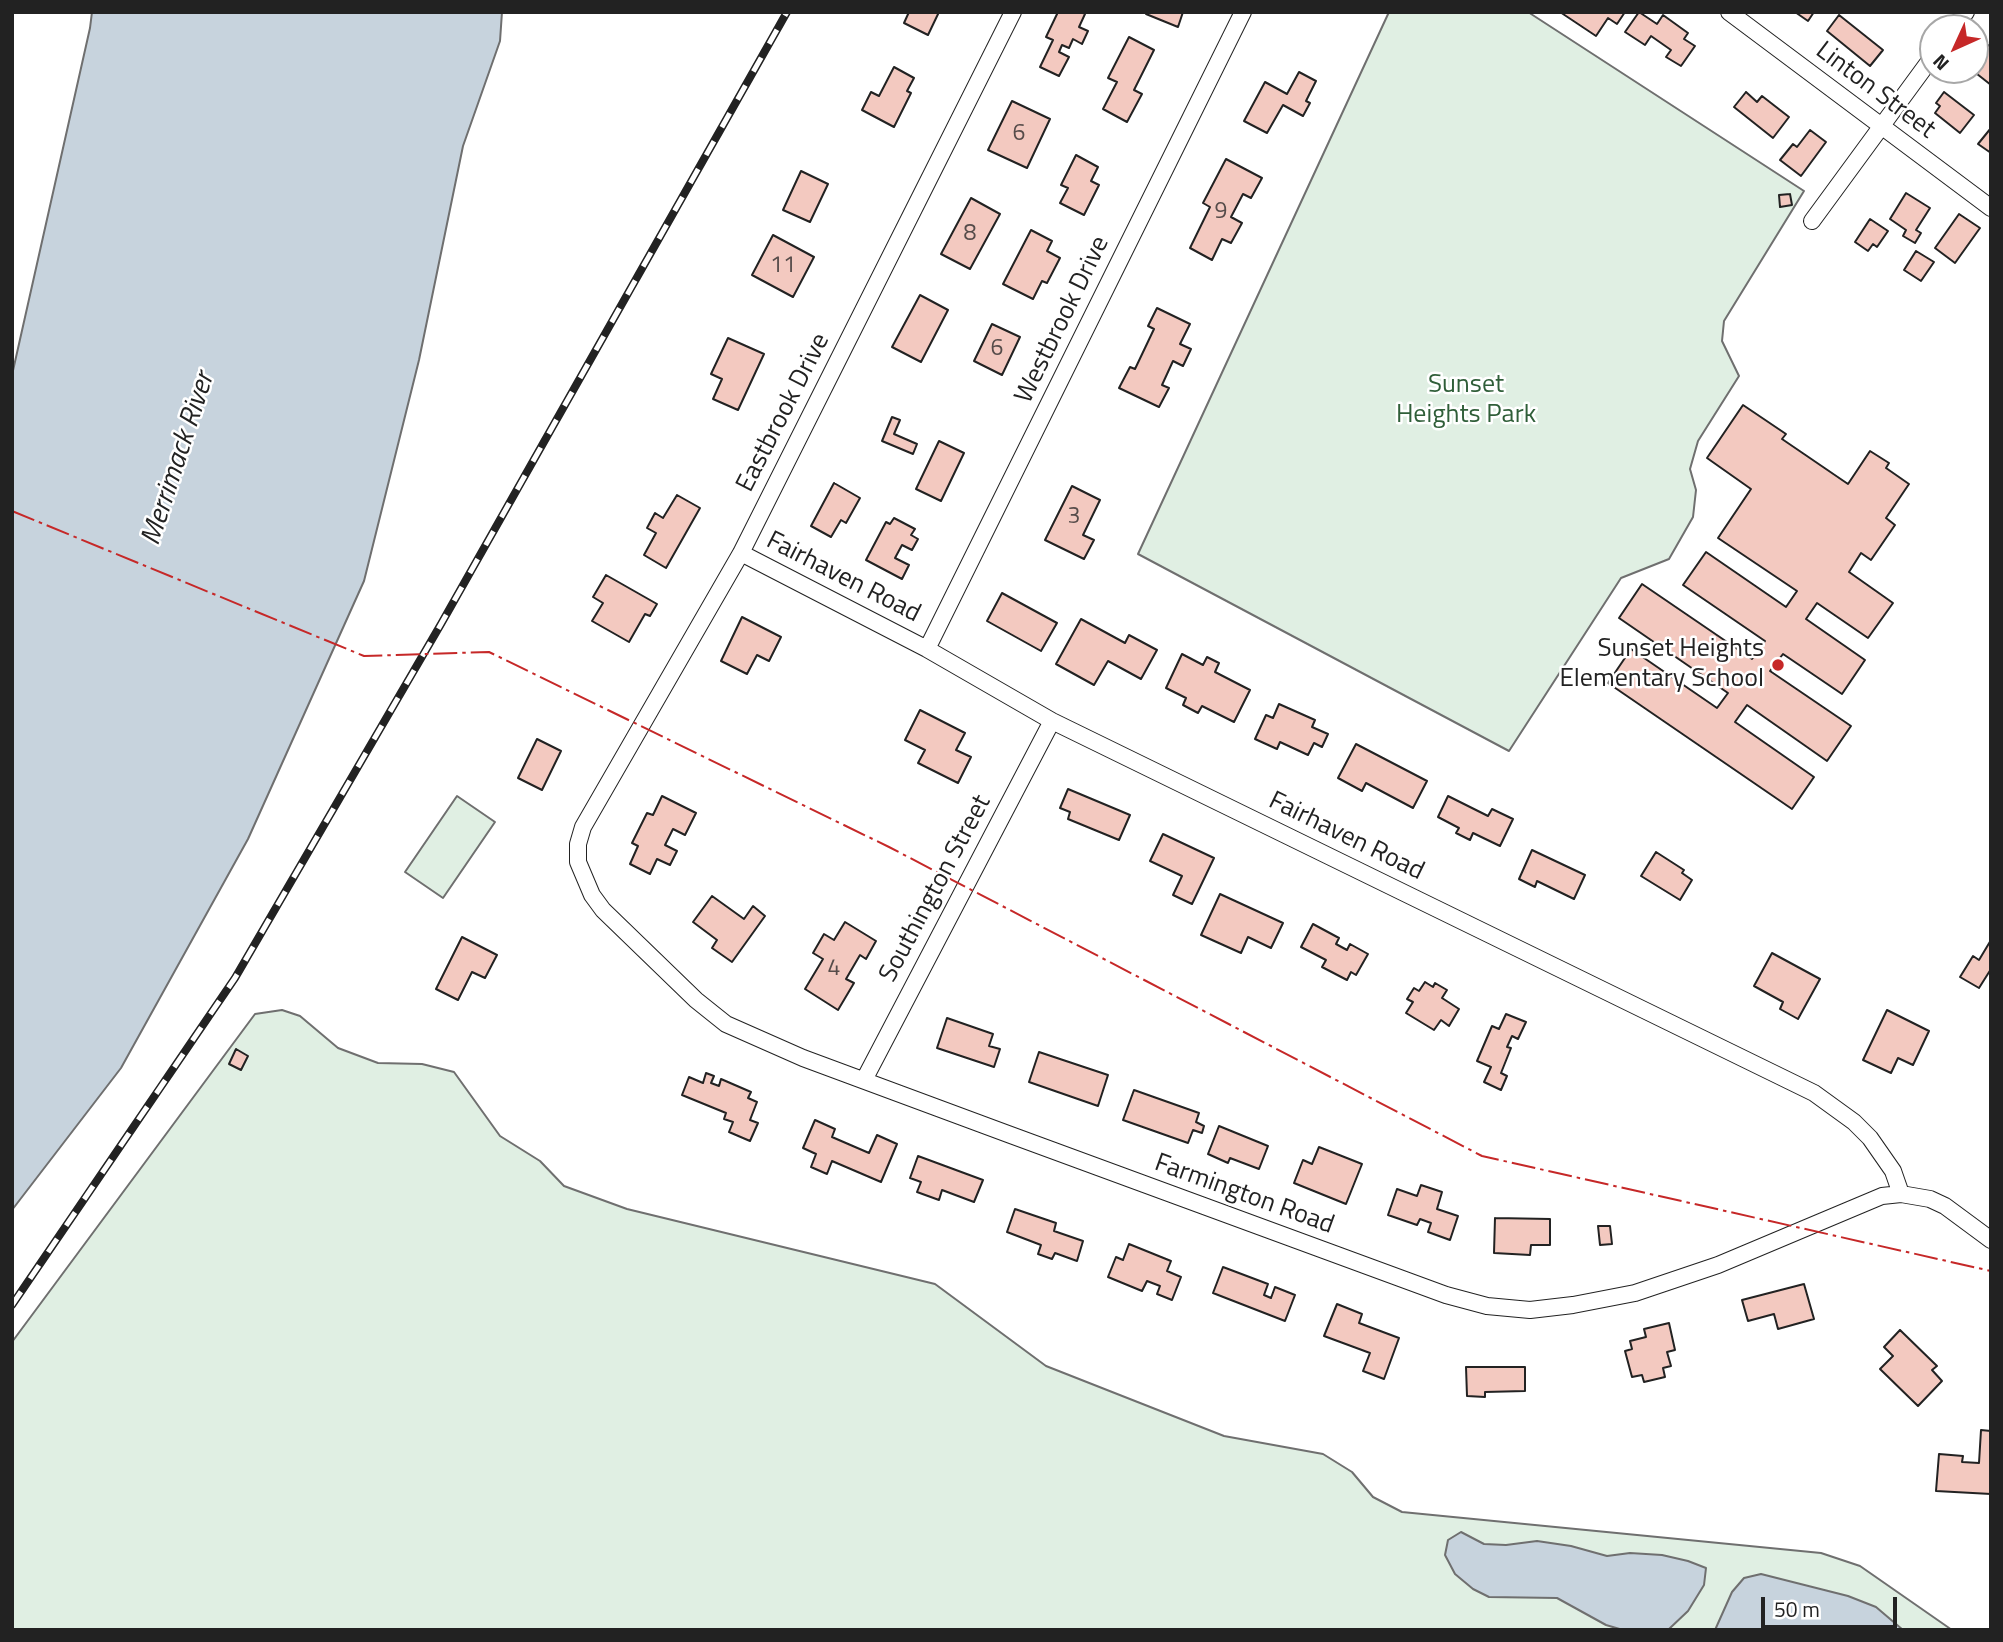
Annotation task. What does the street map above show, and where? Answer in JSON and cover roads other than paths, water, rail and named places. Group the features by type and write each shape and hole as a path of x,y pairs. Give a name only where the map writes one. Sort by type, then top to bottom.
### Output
{"street":[{"name":"Eastbrook Drive","path":"583,827 741,554 1013,12"},
{"name":"Westbrook Drive","path":"927,649 1243,12"},
{"name":"Linton Street","path":"1729,12 1991,208"},
{"path":"1812,221 1919,74"},
{"name":"Fairhaven Road","path":"741,554 927,649 1052,721 1814,1093 1854,1122 1870,1138 1893,1171 1900,1194"},
{"name":"Southington Street","path":"864,1080 1052,721"},
{"name":"Farmington Road","path":"583,827 578,844 578,862 592,895 603,910 711,1013 726,1024 803,1058 1446,1295 1488,1306 1530,1310 1573,1306 1635,1293 1718,1265 1865,1202 1900,1194 1930,1199 1945,1206 1991,1240"}],"water":[{"name":"Merrimack River","path":"92,12 502,12 500,41 463,146 419,360 364,581 248,839 121,1068 12,1210 12,375"},
{"path":"1461,1532 1484,1544 1506,1545 1537,1541 1571,1546 1607,1556 1630,1553 1662,1555 1706,1568 1704,1585 1688,1611 1669,1629 1623,1630 1606,1625 1557,1598 1489,1597 1473,1589 1455,1574 1445,1555 1448,1540"},
{"path":"1761,1574 1848,1596 1876,1607 1903,1630 1715,1630 1732,1592 1744,1578"}],"railway":[{"path":"12,1305 235,978 441,624 787,12"}],"place":[{"name":"Sunset Heights Elementary School","path":"1778,665"}],"park label":[{"name":"Sunset Heights Park","path":"1466,401"}]}
